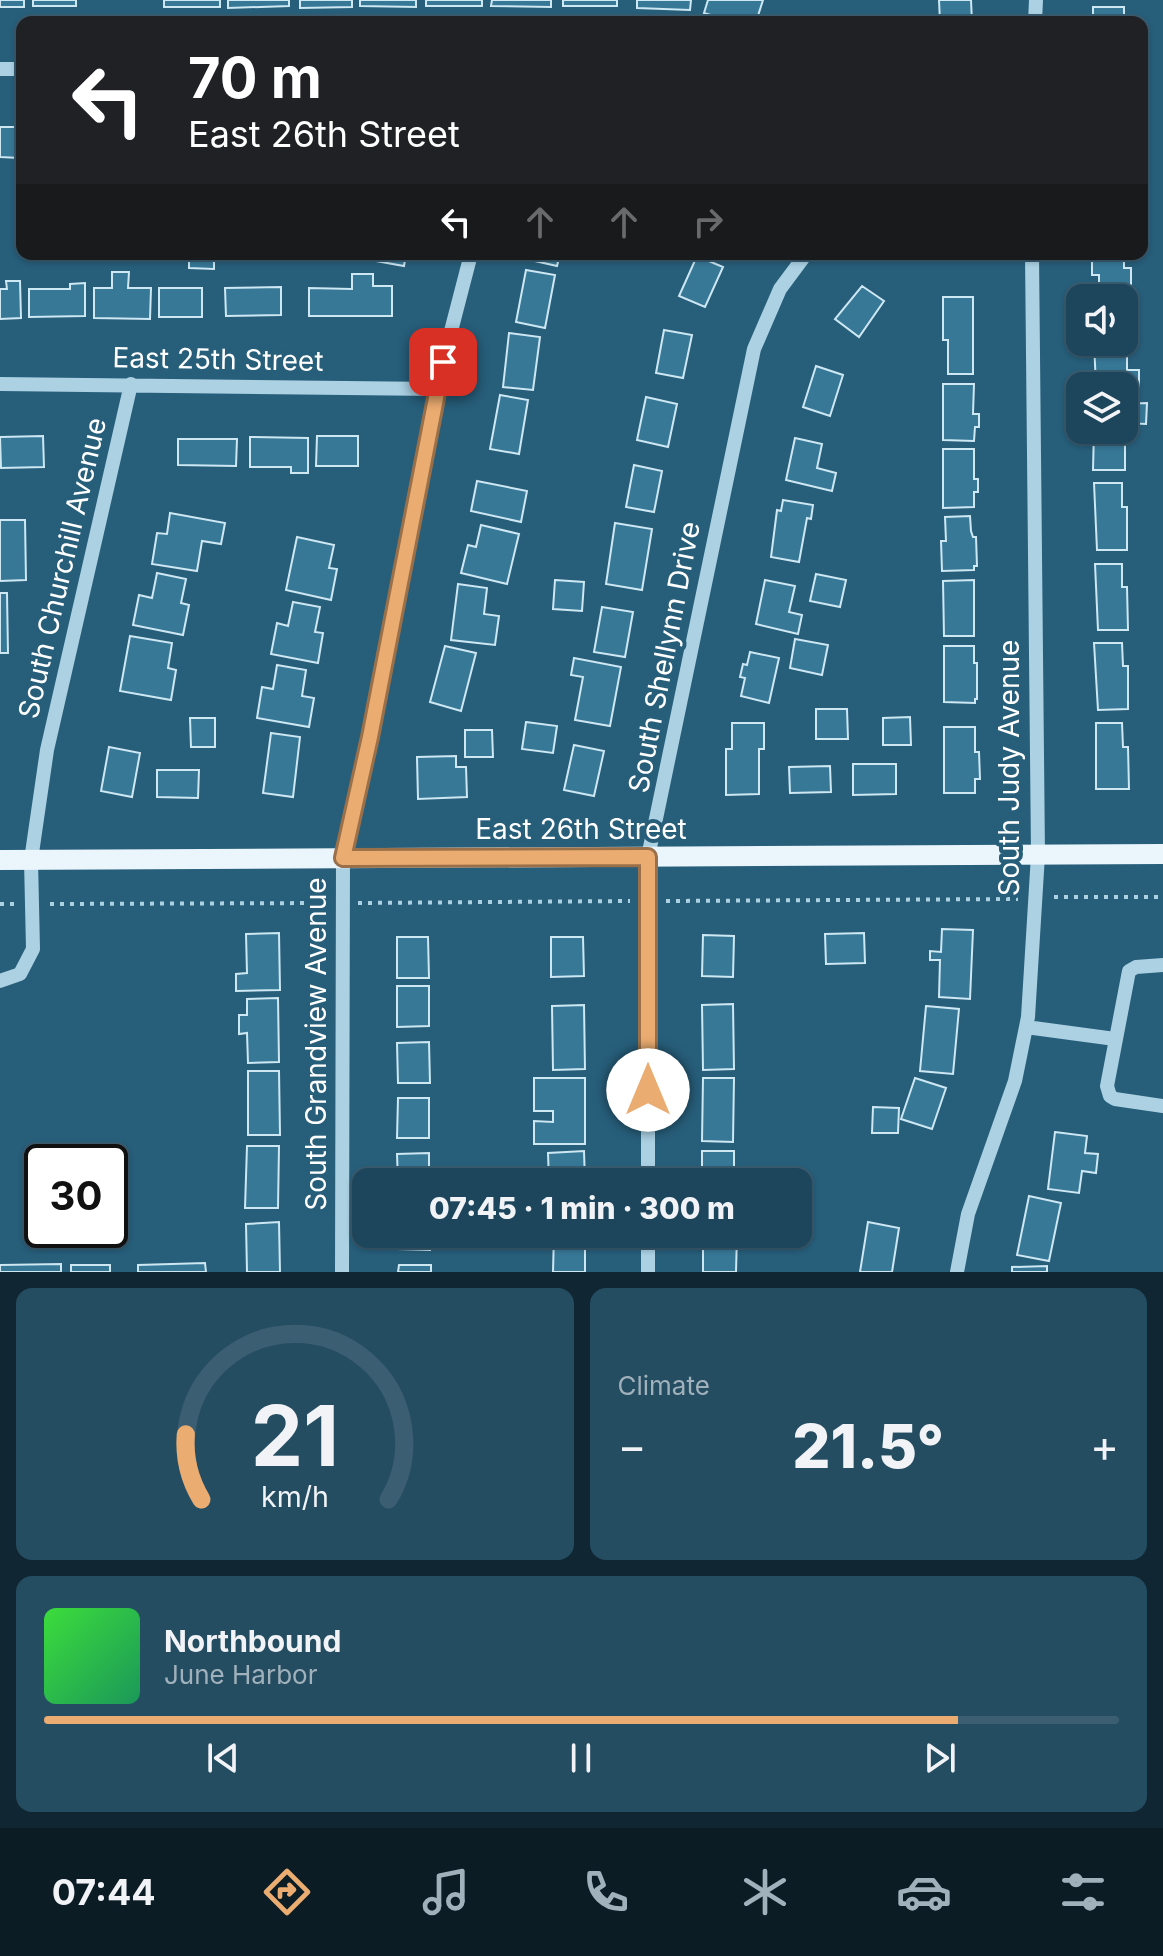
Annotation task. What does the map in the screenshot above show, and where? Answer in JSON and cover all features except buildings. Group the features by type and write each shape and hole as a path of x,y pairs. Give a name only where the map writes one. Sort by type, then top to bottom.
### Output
{"main road":[{"name":"East 26th Street","path":"0,860 1163,854"}],"street":[{"name":"South Grandview Avenue","path":"342,1272 343,858 370,737 436,389 469,260"},
{"name":"South Shellynn Drive","path":"648,1168 648,857 754,349 780,289 802,260"},
{"name":"South Judy Avenue","path":"957,1272 968,1214 1015,1081 1026,1027 1038,855 1032,260"},
{"name":"East 25th Street","path":"0,384 436,389"},
{"name":"South Churchill Avenue","path":"0,981 20,974 33,949 31,860 47,750 131,384"},
{"path":"1163,965 1136,967 1129,971 1107,1086 1110,1096 1163,1106"},
{"path":"1026,1027 1115,1039"},
{"path":"648,1248 648,1272"}],"path":[{"path":"32,904 1163,897"}],"route":[{"path":"443,362 370,737 343,858 648,857 648,1090"}]}
